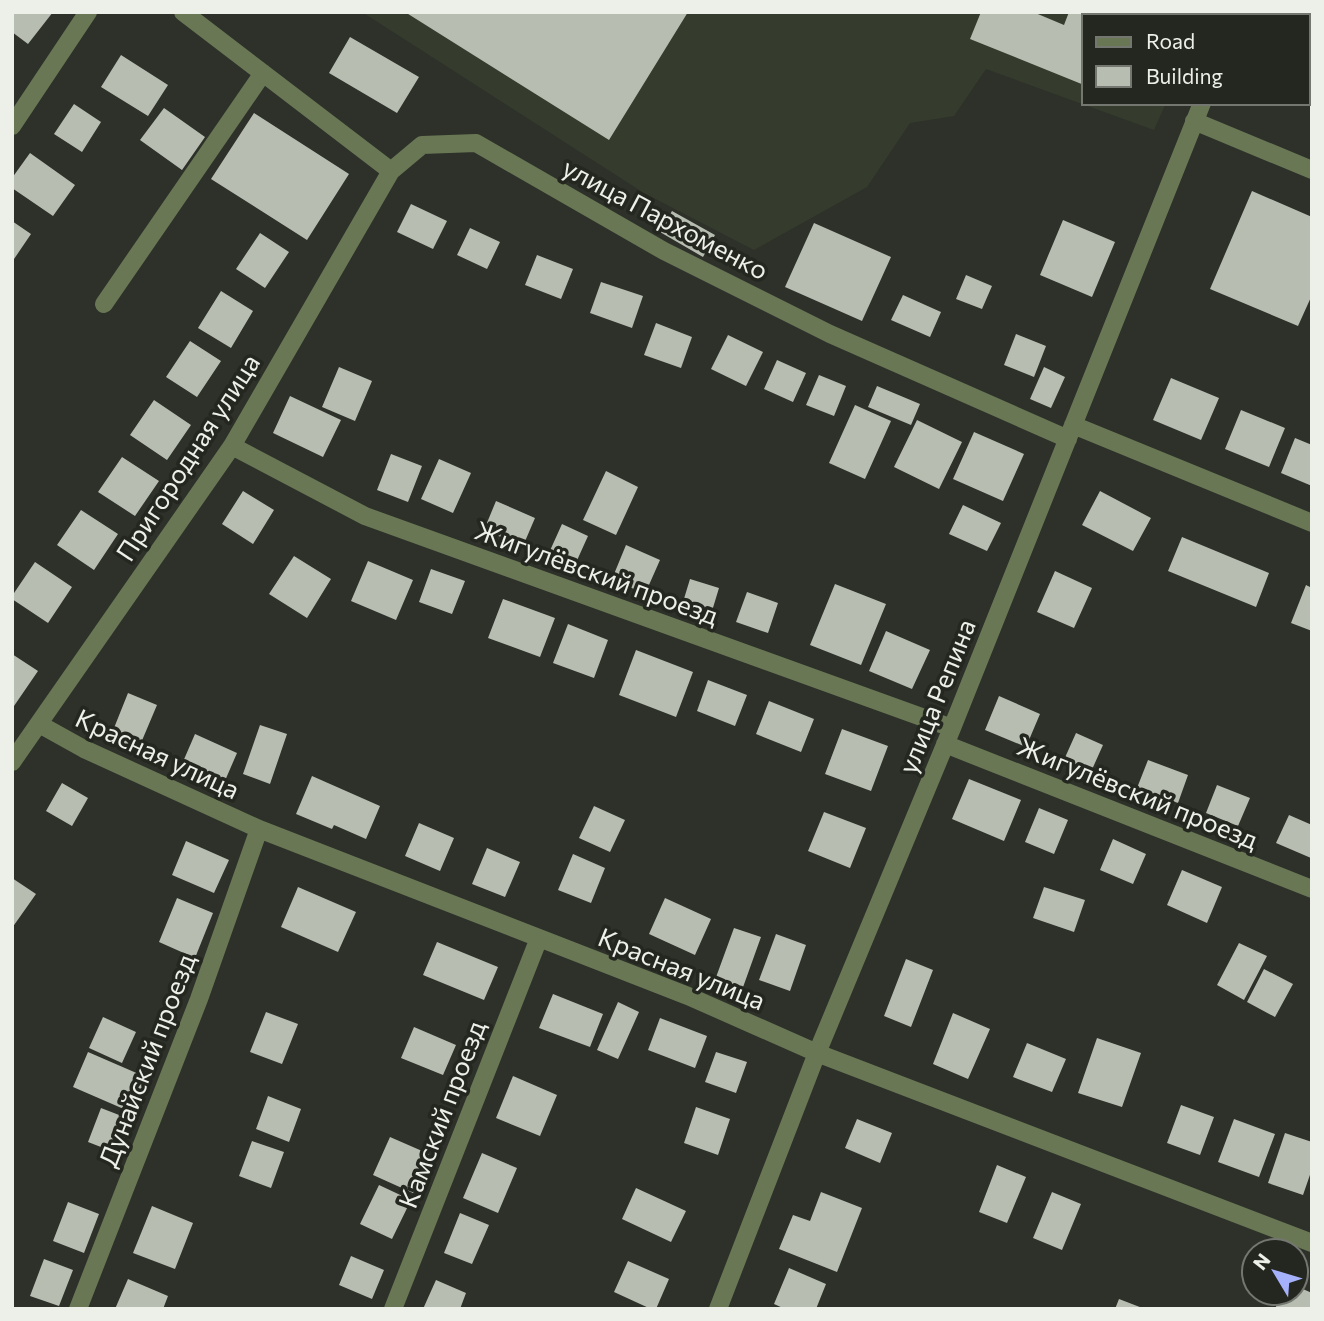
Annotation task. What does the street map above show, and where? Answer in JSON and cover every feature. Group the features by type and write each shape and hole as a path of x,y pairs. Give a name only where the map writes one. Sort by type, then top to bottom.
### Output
{"street":[{"path":"12,126 88,12"},
{"path":"183,12 391,171"},
{"path":"104,304 262,73"},
{"name":"улица Репина","path":"718,1309 817,1054 948,736 1201,105"},
{"path":"1194,121 1312,170"},
{"name":"улица Пархоменко","path":"391,171 422,145 476,143 664,251 830,334 1070,432 1312,523"},
{"name":"Пригородная улица","path":"12,762 232,446 391,171"},
{"name":"Жигулёвский проезд","path":"232,446 365,516 948,736 1312,889"},
{"name":"Красная улица","path":"38,724 83,749 258,828 688,996 817,1054 1312,1243"},
{"name":"Дунайский проезд","path":"78,1309 199,999 258,828"},
{"name":"Камский проезд","path":"393,1309 539,938"}],"shaded area":[{"path":"362,12 1206,12 1082,14 1082,104 986,69 954,116 910,123 867,187 754,250 644,193"},
{"path":"1085,105 1165,105 1154,130"}],"building":[{"path":"12,12 53,12 28,44 12,32"},
{"path":"405,12 688,12 609,140"},
{"path":"981,12 1033,12 1064,25 1069,12 1164,12 1082,14 1082,84 970,39"},
{"path":"350,37 419,77 397,113 329,73"},
{"path":"121,55 168,85 148,116 101,87"},
{"path":"74,104 101,122 82,152 54,134"},
{"path":"164,108 205,137 182,170 140,140"},
{"path":"254,113 349,174 307,240 211,179"},
{"path":"30,153 75,185 53,216 12,188 12,178"},
{"path":"1252,191 1312,217 1312,295 1298,326 1210,289"},
{"path":"411,204 447,221 433,249 397,232"},
{"path":"672,211 715,235 703,257 660,232"},
{"path":"1063,220 1115,242 1092,297 1040,275"},
{"path":"12,221 31,234 12,262"},
{"path":"814,223 891,257 862,321 785,287"},
{"path":"470,228 500,242 487,269 457,255"},
{"path":"260,233 289,252 265,288 236,269"},
{"path":"537,255 573,269 561,299 525,285"},
{"path":"966,275 992,286 982,309 956,299"},
{"path":"601,282 643,296 632,328 590,313"},
{"path":"221,291 253,311 231,348 198,328"},
{"path":"903,295 941,312 930,337 891,320"},
{"path":"656,323 692,337 681,368 644,355"},
{"path":"1016,334 1046,346 1034,377 1004,365"},
{"path":"728,335 763,352 746,386 711,369"},
{"path":"190,341 221,361 197,397 166,377"},
{"path":"777,360 806,373 793,402 764,389"},
{"path":"339,367 372,381 355,421 322,407"},
{"path":"1044,367 1065,377 1051,408 1030,399"},
{"path":"819,375 846,386 834,416 806,405"},
{"path":"1171,378 1219,398 1201,440 1153,420"},
{"path":"877,386 920,404 911,425 868,407"},
{"path":"290,396 341,420 323,457 273,433"},
{"path":"154,400 191,425 167,460 130,435"},
{"path":"855,405 891,421 865,479 829,463"},
{"path":"1241,410 1285,428 1269,467 1225,449"},
{"path":"917,420 962,442 939,489 894,467"},
{"path":"974,432 1024,454 1003,501 953,479"},
{"path":"1295,438 1312,445 1312,486 1281,473"},
{"path":"391,454 422,466 408,502 377,490"},
{"path":"122,457 159,481 135,516 98,492"},
{"path":"439,459 471,473 453,513 421,499"},
{"path":"606,471 638,487 616,535 583,520"},
{"path":"243,491 274,510 253,544 222,524"},
{"path":"1100,491 1151,518 1133,551 1082,525"},
{"path":"496,501 535,518 523,546 484,530"},
{"path":"963,505 1001,523 987,551 949,534"},
{"path":"81,510 118,534 94,570 57,545"},
{"path":"562,524 588,536 574,567 548,555"},
{"path":"1182,537 1269,573 1256,607 1168,571"},
{"path":"626,545 660,560 645,594 612,579"},
{"path":"294,556 331,579 307,618 269,594"},
{"path":"368,561 413,580 396,620 351,601"},
{"path":"35,562 72,587 48,623 12,599"},
{"path":"431,569 465,581 452,614 419,602"},
{"path":"1055,571 1092,588 1074,628 1037,612"},
{"path":"690,579 719,588 712,611 683,602"},
{"path":"835,584 886,604 861,665 810,645"},
{"path":"1306,585 1312,588 1312,631 1291,623"},
{"path":"747,592 778,603 768,633 736,622"},
{"path":"503,599 555,618 540,657 488,638"},
{"path":"568,624 608,640 594,678 553,663"},
{"path":"886,631 930,650 912,689 869,671"},
{"path":"636,650 693,672 676,717 619,695"},
{"path":"12,654 38,671 14,706 12,705"},
{"path":"708,680 747,695 735,726 697,711"},
{"path":"128,693 157,705 138,750 110,738"},
{"path":"999,696 1040,714 1026,747 985,730"},
{"path":"769,701 814,719 801,752 756,734"},
{"path":"260,725 287,734 270,784 243,774"},
{"path":"842,729 888,746 871,791 825,774"},
{"path":"1076,733 1103,745 1090,774 1063,762"},
{"path":"195,734 237,753 224,783 182,764"},
{"path":"1148,760 1188,775 1178,803 1137,788"},
{"path":"312,776 380,806 366,839 334,825 332,829 296,814"},
{"path":"969,779 1021,800 1004,841 952,819"},
{"path":"62,783 88,798 72,826 46,811"},
{"path":"1217,785 1250,798 1238,826 1206,813"},
{"path":"594,806 625,820 610,852 579,838"},
{"path":"1039,808 1068,820 1054,854 1025,842"},
{"path":"824,812 866,828 850,868 808,851"},
{"path":"1289,815 1312,825 1311,858 1276,843"},
{"path":"419,823 454,838 440,871 405,856"},
{"path":"1113,839 1146,854 1133,884 1100,870"},
{"path":"186,841 229,860 214,893 172,875"},
{"path":"487,848 520,862 505,897 472,884"},
{"path":"573,854 605,868 591,903 558,890"},
{"path":"1182,870 1222,887 1207,923 1167,905"},
{"path":"12,878 36,894 12,928"},
{"path":"298,887 356,912 338,952 281,927"},
{"path":"1044,887 1085,900 1074,932 1033,918"},
{"path":"177,898 213,913 195,958 159,942"},
{"path":"665,898 711,919 695,955 649,934"},
{"path":"734,928 761,937 742,990 715,980"},
{"path":"776,934 806,945 790,991 759,980"},
{"path":"437,942 498,967 484,1000 423,975"},
{"path":"1239,943 1267,956 1244,1000 1217,985"},
{"path":"906,959 933,970 911,1027 884,1016"},
{"path":"1264,969 1293,984 1275,1017 1247,1002"},
{"path":"553,994 603,1014 590,1047 539,1028"},
{"path":"618,1002 639,1012 618,1059 597,1050"},
{"path":"266,1012 298,1024 282,1064 250,1052"},
{"path":"953,1013 990,1029 968,1079 933,1064"},
{"path":"103,1017 136,1032 122,1063 89,1048"},
{"path":"660,1018 707,1036 695,1068 648,1050"},
{"path":"414,1027 456,1045 443,1075 401,1058"},
{"path":"1097,1038 1141,1053 1122,1107 1078,1093"},
{"path":"1027,1043 1066,1059 1052,1092 1013,1077"},
{"path":"88,1052 148,1078 133,1113 73,1087"},
{"path":"716,1052 747,1062 736,1093 705,1082"},
{"path":"513,1076 557,1095 540,1136 496,1118"},
{"path":"268,1096 301,1109 289,1142 256,1129"},
{"path":"1181,1105 1214,1117 1200,1155 1167,1143"},
{"path":"696,1107 730,1119 718,1155 684,1143"},
{"path":"101,1108 132,1120 119,1154 88,1142"},
{"path":"857,1119 892,1133 880,1163 845,1148"},
{"path":"1234,1119 1275,1134 1259,1177 1218,1162"},
{"path":"1285,1133 1312,1142 1312,1169 1303,1195 1268,1183"},
{"path":"390,1137 429,1154 413,1193 373,1175"},
{"path":"252,1141 284,1152 271,1188 239,1176"},
{"path":"482,1153 517,1168 498,1213 463,1198"},
{"path":"997,1165 1026,1177 1007,1223 979,1212"},
{"path":"379,1185 411,1200 392,1239 360,1224"},
{"path":"636,1188 686,1211 671,1242 622,1219"},
{"path":"821,1192 862,1208 837,1272 779,1249 793,1215 810,1221"},
{"path":"1052,1192 1081,1204 1062,1250 1033,1238"},
{"path":"68,1202 99,1214 84,1253 53,1241"},
{"path":"152,1206 193,1223 175,1269 133,1253"},
{"path":"460,1213 489,1225 472,1264 444,1253"},
{"path":"351,1256 384,1270 372,1299 339,1285"},
{"path":"44,1259 73,1270 59,1306 30,1296"},
{"path":"628,1261 669,1279 656,1309 614,1292"},
{"path":"789,1268 826,1284 816,1309 785,1309 774,1304"},
{"path":"128,1279 168,1296 163,1309 115,1309"},
{"path":"436,1280 466,1293 460,1309 423,1309"},
{"path":"1310,1292 1312,1293 1312,1309 1275,1309 1310,1307"},
{"path":"1119,1299 1145,1309 1115,1309"}]}
